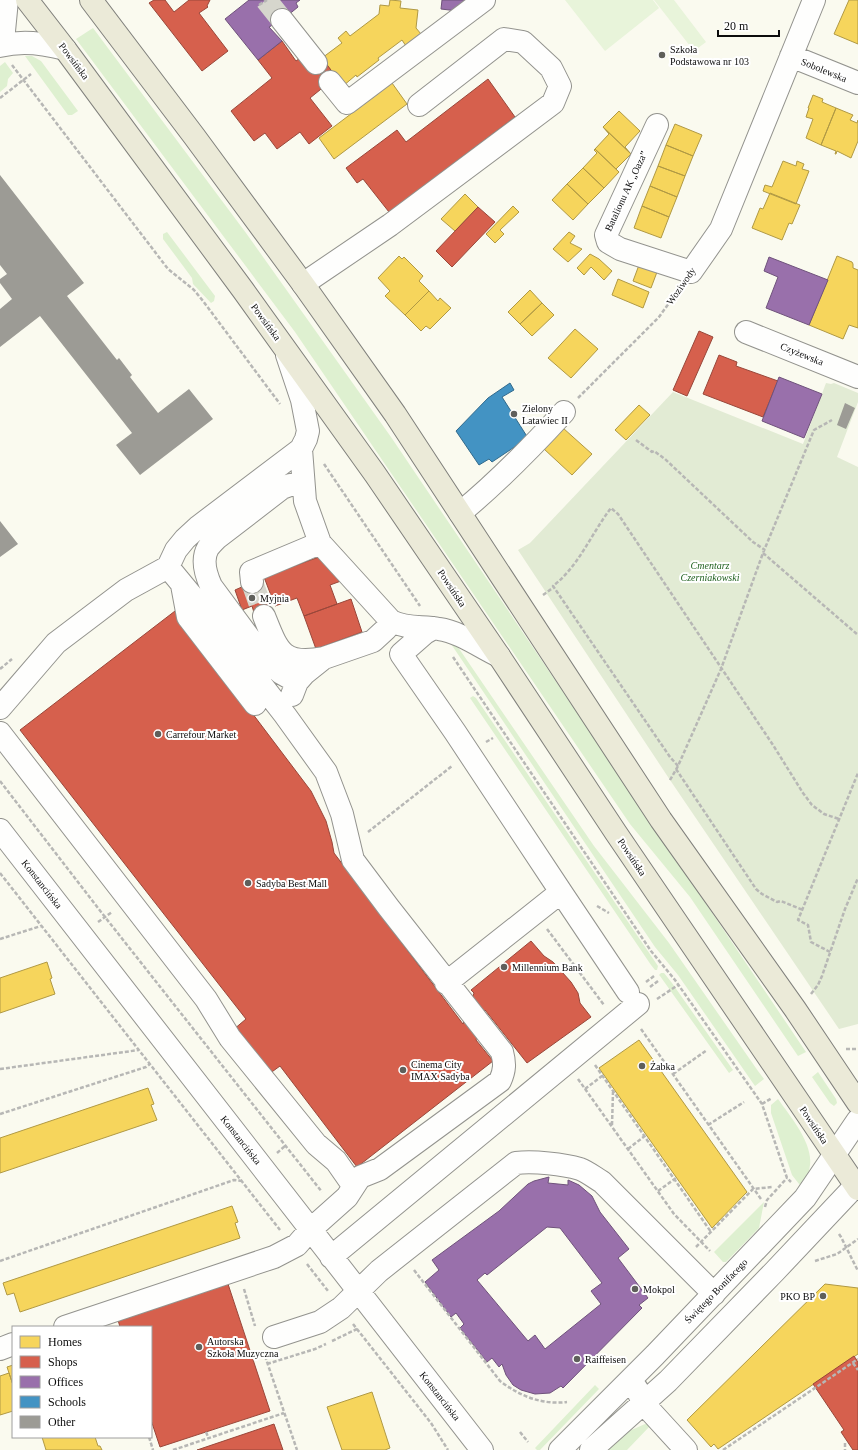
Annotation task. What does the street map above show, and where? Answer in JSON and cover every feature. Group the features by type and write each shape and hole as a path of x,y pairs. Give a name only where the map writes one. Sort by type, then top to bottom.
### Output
{"main road":[{"name":"Powsińska","path":"27,0 65,48 375,474 616,833 857,1186"},
{"path":"91,0 185,123 396,414 662,820 790,1002 858,1103"}],"street":[{"path":"0,42 4,31 8,0"},
{"path":"330,82 347,103 484,0"},
{"name":"Woziwody","path":"691,272 721,229 814,0"},
{"path":"282,20 316,63"},
{"path":"303,284 390,225 553,103 560,86 551,68 524,42 504,39 419,105"},
{"path":"0,46 16,43 32,43 49,44 65,48"},
{"name":"Sobolewska","path":"791,56 858,83"},
{"name":"Batalionu AK „Oaza”","path":"657,125 606,235 608,242 620,249 691,272"},
{"name":"Czyżewska","path":"746,332 858,377"},
{"path":"0,708 56,643 126,590 168,567 176,550 198,527 301,449 308,431 302,400 284,347"},
{"path":"460,513 484,494 517,462 564,412"},
{"path":"301,449 305,501 320,543 391,620 401,626 434,628 455,633 498,656"},
{"path":"297,682 281,673 256,647 211,586 207,578 205,561 208,548 217,538 282,488 290,485 303,485"},
{"path":"252,582 251,572 320,543"},
{"path":"68,1326 274,1257 294,1247 310,1230 347,1197 352,1187 360,1177 380,1169 500,1081 504,1071 505,1062 502,1052 446,983 353,860 342,814 326,772 285,715 202,607 168,567"},
{"path":"182,584 188,618 255,704"},
{"path":"264,616 274,642 281,651 298,660 308,661 324,658 373,640 386,629 391,620"},
{"path":"331,1257 583,1049 631,1003 455,732 401,654 425,633 434,628"},
{"path":"285,715 297,682 304,674 324,658"},
{"path":"0,733 206,999 230,1038 316,1144 336,1161"},
{"name":"Konstancińska","path":"0,830 482,1450"},
{"path":"446,983 560,892"},
{"path":"275,1070 324,1133 336,1161 352,1184 352,1187"},
{"name":"Świętego Bonifacego","path":"560,1450 714,1294 805,1198 858,1120"},
{"path":"265,1339 320,1322 341,1308 379,1271 516,1163 541,1163 580,1170 602,1182 714,1294"},
{"path":"591,1450 668,1380 857,1186"},
{"path":"0,1349 12,1344"},
{"path":"637,1373 636,1384 639,1396 686,1450"}],"path":[{"path":"259,5 267,0"},
{"path":"0,98 31,74"},
{"name":"Woziwody","path":"564,412 659,317 691,272"},
{"path":"670,780 677,768 721,669 765,550 814,430 832,420"},
{"path":"636,440 652,452 654,451 665,459 753,542 765,550"},
{"path":"543,595 554,587 553,586 572,567 611,508 618,514 773,745 812,806 824,814 839,819"},
{"path":"764,554 858,635"},
{"path":"554,587 670,757 756,889 777,902 781,901 803,910"},
{"path":"364,835 455,764"},
{"path":"830,952 811,942 808,925 798,920 858,773"},
{"path":"0,781 335,1208"},
{"path":"0,873 431,1423 448,1450"},
{"path":"810,995 818,985 845,909 858,878"},
{"path":"0,939 41,926"},
{"path":"631,1003 672,1074 761,1199"},
{"path":"842,1050 849,1048 858,1049"},
{"path":"583,1049 711,1232"},
{"path":"0,1069 140,1050"},
{"path":"672,1074 708,1050"},
{"path":"567,1062 674,1214 710,1252"},
{"path":"0,1114 146,1067 150,1064"},
{"path":"585,1089 602,1076"},
{"path":"612,1126 613,1092"},
{"path":"762,1104 775,1095"},
{"path":"708,1125 744,1102"},
{"path":"628,1149 645,1136"},
{"path":"0,1261 234,1180 242,1181 285,1146"},
{"path":"658,1190 675,1179"},
{"path":"696,1248 754,1189 772,1188"},
{"path":"838,1233 858,1271"},
{"path":"846,1247 858,1239"},
{"path":"400,1255 417,1272 500,1380 513,1391 534,1400 554,1404 567,1402"},
{"path":"248,1304 265,1339 268,1364 297,1450"},
{"path":"268,1364 315,1349 357,1329"},
{"path":"723,1450 858,1359"},
{"path":"853,1363 858,1370"},
{"path":"173,1450 284,1413"},
{"path":"206,1432 209,1439"},
{"path":"520,1432 528,1442"},
{"path":"148,1438 153,1450"},
{"path":"845,1443 845,1450"}],"green space":[{"path":"565,0 653,0 659,8 605,51"},
{"path":"654,0 674,0 706,42 694,51"},
{"path":"93,28 246,233 391,437 806,1052 798,1056 690,897 630,824 295,332 76,39"},
{"path":"25,56 32,56 41,61 78,111 72,115 68,115"},
{"path":"5,62 13,73 8,79 7,86 0,92 0,66"},
{"path":"167,232 215,296 214,301 211,303 193,284 192,278 163,239 163,234"},
{"name":"Cmentarz Czerniakowski","path":"826,383 834,383 858,393 858,402 837,457 858,467 858,1024 839,1029 670,780 518,550 530,543 673,392 803,444"},
{"path":"449,641 456,645 460,650 594,846 669,943 764,1079 755,1086 678,975 655,947"},
{"path":"473,696 476,698 658,966 657,970 655,970 651,965 470,698"},
{"path":"664,973 672,983 733,1070 729,1073 659,975"},
{"path":"818,1072 836,1099 837,1103 834,1106 830,1103 812,1077"},
{"path":"778,1099 800,1130 808,1148 810,1165 803,1189 792,1175 771,1113 771,1105"},
{"path":"764,1202 759,1228 726,1262 723,1262 714,1252"},
{"path":"595,1385 599,1389 540,1450 537,1450 535,1448"},
{"path":"645,1424 651,1425 627,1450 604,1450 627,1432"}],"building: Homes":[{"path":"390,0 401,1 400,8 418,10 416,28 421,34 406,46 402,40 378,58 379,60 357,77 356,75 343,86 322,58 342,43 338,38 346,31 350,36 379,14 380,5 389,6"},
{"path":"849,0 858,0 858,44 834,34"},
{"path":"392,83 407,104 334,159 319,138"},
{"path":"813,95 823,99 822,102 836,108 821,145 806,138 813,119 806,117"},
{"path":"836,108 853,115 850,120 857,123 858,120 858,141 851,158 837,151 835,154 836,151 821,145"},
{"path":"619,111 640,131 625,147 631,154 603,127"},
{"path":"675,124 702,135 693,156 666,145"},
{"path":"603,127 631,154 616,169 619,172 595,149 609,134"},
{"path":"666,145 693,156 685,176 658,166"},
{"path":"595,149 619,172 604,188 583,168 597,153 594,150"},
{"path":"783,161 796,166 797,161 804,164 802,169 809,171 796,204 763,191 765,185 772,187"},
{"path":"658,166 685,176 677,197 650,186"},
{"path":"583,168 604,188 588,204 567,184"},
{"path":"567,184 588,204 573,220 552,200"},
{"path":"650,186 677,197 669,217 642,206"},
{"path":"770,193 800,205 792,224 789,223 782,240 752,228 760,208 763,209"},
{"path":"465,194 478,207 455,231 441,219"},
{"path":"513,206 519,212 500,230 504,234 495,243 486,234"},
{"path":"642,206 669,217 661,238 634,228"},
{"path":"569,232 575,236 570,243 582,249 568,262 553,249"},
{"path":"590,254 599,259 612,271 604,280 591,267 584,275 577,268"},
{"path":"399,256 402,259 404,257 423,276 419,281 429,291 405,315 385,296 390,291 378,278"},
{"path":"837,256 852,262 853,268 858,270 858,328 849,325 843,339 809,325"},
{"path":"639,265 657,272 651,288 633,281"},
{"path":"618,279 649,292 643,308 612,295"},
{"path":"530,290 542,303 520,324 508,312"},
{"path":"429,291 438,301 440,298 451,308 430,329 426,326 421,331 405,315"},
{"path":"542,303 554,315 532,336 520,324"},
{"path":"575,329 598,349 571,378 548,358"},
{"path":"639,405 650,415 626,440 615,430"},
{"path":"563,428 592,454 572,475 544,449"},
{"path":"47,962 52,978 50,979 55,994 0,1013 0,978"},
{"path":"639,1040 747,1192 712,1228 599,1068"},
{"path":"148,1088 154,1104 151,1105 157,1120 0,1173 0,1138"},
{"path":"232,1206 238,1222 235,1223 240,1238 20,1312 14,1293 7,1295 3,1283"},
{"path":"825,1284 858,1288 858,1354 718,1449 714,1444 711,1447 687,1420"},
{"path":"12,1365 12,1382 7,1367"},
{"path":"9,1373 12,1382 12,1411 0,1415 0,1376"},
{"path":"372,1392 390,1448 385,1450 342,1450 327,1407"},
{"path":"42,1438 95,1438 98,1446 100,1446 102,1450 46,1450"}],"building: Shops":[{"path":"154,0 165,0 174,12 189,0 210,0 207,6 208,7 199,13 228,51 202,71 149,3"},
{"path":"282,41 296,61 300,58 322,58 336,77 310,98 332,126 309,144 300,132 277,149 265,133 254,141 231,111 272,78 258,60"},
{"path":"488,79 515,117 389,212 363,179 357,183 346,168 397,130 406,142"},
{"path":"478,207 495,222 452,267 436,251"},
{"path":"699,331 713,337 687,396 673,390"},
{"path":"719,355 737,362 736,366 778,381 763,417 703,394"},
{"path":"341,549 352,577 330,585 337,604 304,616 297,598 275,606 264,577"},
{"name":"Myjnia","path":"260,579 272,613 256,619 252,606 242,610 235,590"},
{"path":"351,599 362,632 316,649 304,616"},
{"name":"Sadyba Best Mall","path":"175,611 311,791 326,821 334,853 463,1024 474,993 471,990 531,941 571,982 578,993 580,1003 591,1017 527,1063 485,1010 476,1040 493,1061 357,1167 280,1066 269,1074 233,1030 246,1019 20,730"},
{"path":"228,1284 270,1411 160,1447 152,1423 152,1326 120,1326 118,1320"},
{"path":"854,1356 858,1362 858,1450 853,1450 841,1432 844,1430 813,1384"},
{"path":"274,1424 283,1450 197,1450"}],"building: Offices":[{"path":"249,0 300,0 296,3 298,7 282,20 269,27 282,41 258,60 225,19"},
{"path":"442,0 468,0 466,12 441,9"},
{"path":"769,257 828,280 809,325 766,308 778,277 764,271"},
{"path":"779,377 822,394 804,438 762,421"},
{"path":"549,1177 548,1183 568,1185 568,1180 579,1185 592,1196 600,1212 629,1249 618,1258 648,1298 639,1305 642,1308 563,1388 561,1386 550,1393 535,1394 521,1390 513,1385 506,1375 502,1364 499,1367 492,1358 487,1362 460,1328 464,1324 456,1313 451,1317 425,1282 439,1270 432,1260 499,1211 528,1184","holes":["547,1227 560,1228 602,1283 591,1291 601,1304 545,1349 535,1335 528,1341 477,1280 485,1273 487,1275"]}],"building: Schools":[{"path":"510,383 514,390 502,397 528,438 492,462 489,459 479,465 456,431 488,398"}],"building: Other":[{"path":"0,175 84,283 67,296 117,360 119,358 132,375 130,377 158,413 189,389 213,419 140,475 116,445 132,433 40,316 0,347 0,309 12,299 0,283 0,279 7,274 0,265"},
{"path":"845,403 855,408 846,429 837,425"},
{"path":"0,521 18,544 0,557"}],"tunnel":[{"path":"266,0 282,20"},
{"path":"252,582 264,616"}],"place":[{"name":"Szkoła Podstawowa nr 103","path":"662,55"},
{"name":"Zielony Latawiec II","path":"514,414"},
{"name":"Myjnia","path":"252,598"},
{"name":"Carrefour Market","path":"158,734"},
{"name":"Sadyba Best Mall","path":"248,883"},
{"name":"Millennium Bank","path":"504,967"},
{"name":"Żabka","path":"642,1066"},
{"name":"Cinema City IMAX Sadyba","path":"403,1070"},
{"name":"Mokpol","path":"635,1289"},
{"name":"PKO BP","path":"823,1296"},
{"name":"Autorska Szkoła Muzyczna","path":"199,1347"},
{"name":"Raiffeisen","path":"577,1359"}]}
